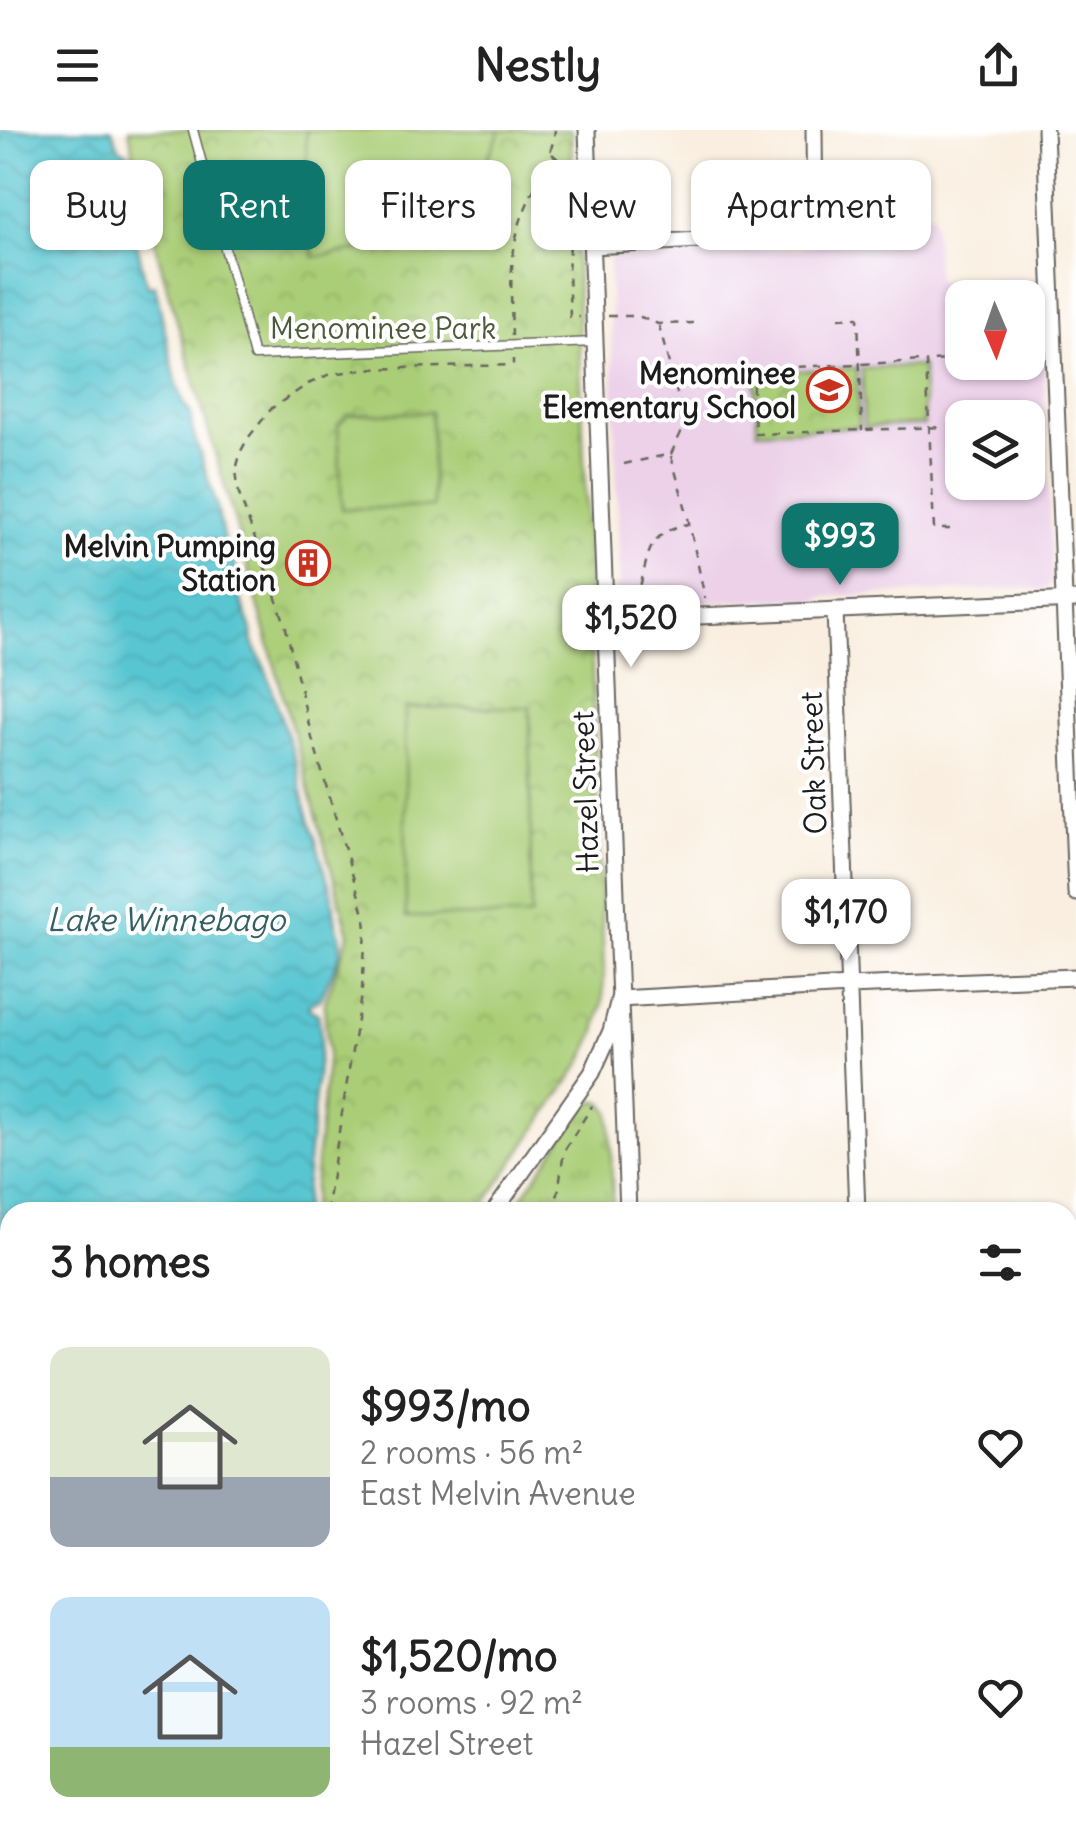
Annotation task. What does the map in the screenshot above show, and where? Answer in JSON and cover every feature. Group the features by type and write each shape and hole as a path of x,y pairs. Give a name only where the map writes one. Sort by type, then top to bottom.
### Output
{"street":[{"name":"Hazel Street","path":"588,130 589,160"},
{"path":"1044,130 1070,600 1076,893"},
{"path":"671,242 806,234 816,222 814,132"},
{"name":"Hazel Street","path":"592,250 628,1202"},
{"path":"606,620 1070,600"},
{"name":"Oak Street","path":"836,610 857,1202"},
{"path":"501,1202 592,1073 611,1031 618,999 1076,977"}],"lane":[{"path":"194,130 254,356 596,342"}],"path":[{"path":"328,1202 362,989 365,917 312,738 285,624 239,494 236,470 241,450 272,408 328,376 364,370 513,365 511,297 519,225 551,153 556,130"},
{"path":"551,153 560,161 568,211 570,317 638,316 658,324 693,323"},
{"path":"840,318 858,317 862,430"},
{"path":"658,324 687,423 671,454 705,598"},
{"path":"944,427 755,434 751,369 945,361"},
{"path":"926,362 934,529 950,528"},
{"path":"624,464 671,454"},
{"path":"635,600 653,542 668,530 690,523"},
{"path":"556,1202 564,1151 592,1106"}],"shaded area":[{"name":"Menominee Elementary School","path":"933,213 937,282 945,282 945,380 1044,380 1045,400 945,400 945,500 1045,500 1045,403 1052,579 1048,587 1041,591 1027,588 822,597 808,602 803,598 638,608 620,605 616,588 620,583 609,261 617,256 774,250 931,250"}],"green space":[{"name":"Menominee Park","path":"129,130 571,130 572,160 531,160 531,250 576,250 603,1002 582,1062 486,1202 312,1202 328,1052 324,1005 349,934 157,250 163,250 163,160 135,160"},
{"path":"306,130 500,130 486,160 345,160 345,250 357,250 314,257 312,250 325,250 325,160 306,160"},
{"path":"922,366 924,425 864,427 862,368"},
{"path":"857,368 859,427 757,431 755,372"},
{"path":"431,412 433,507 342,509 338,425 348,415"},
{"path":"530,707 531,916 406,917 405,708"},
{"path":"602,1102 610,1112 613,1202 519,1202 584,1106"}],"water":[{"name":"Lake Winnebago","path":"0,130 112,130 119,148 140,160 30,160 30,250 138,250 147,286 155,285 175,377 191,414 225,546 235,559 240,598 253,643 267,673 296,764 341,938 340,954 321,998 309,1004 309,1009 318,1014 321,1038 304,1202 0,1202"}],"place":[{"name":"Menominee Elementary School","path":"829,390"},
{"name":"Melvin Pumping Station","path":"308,563"}]}
